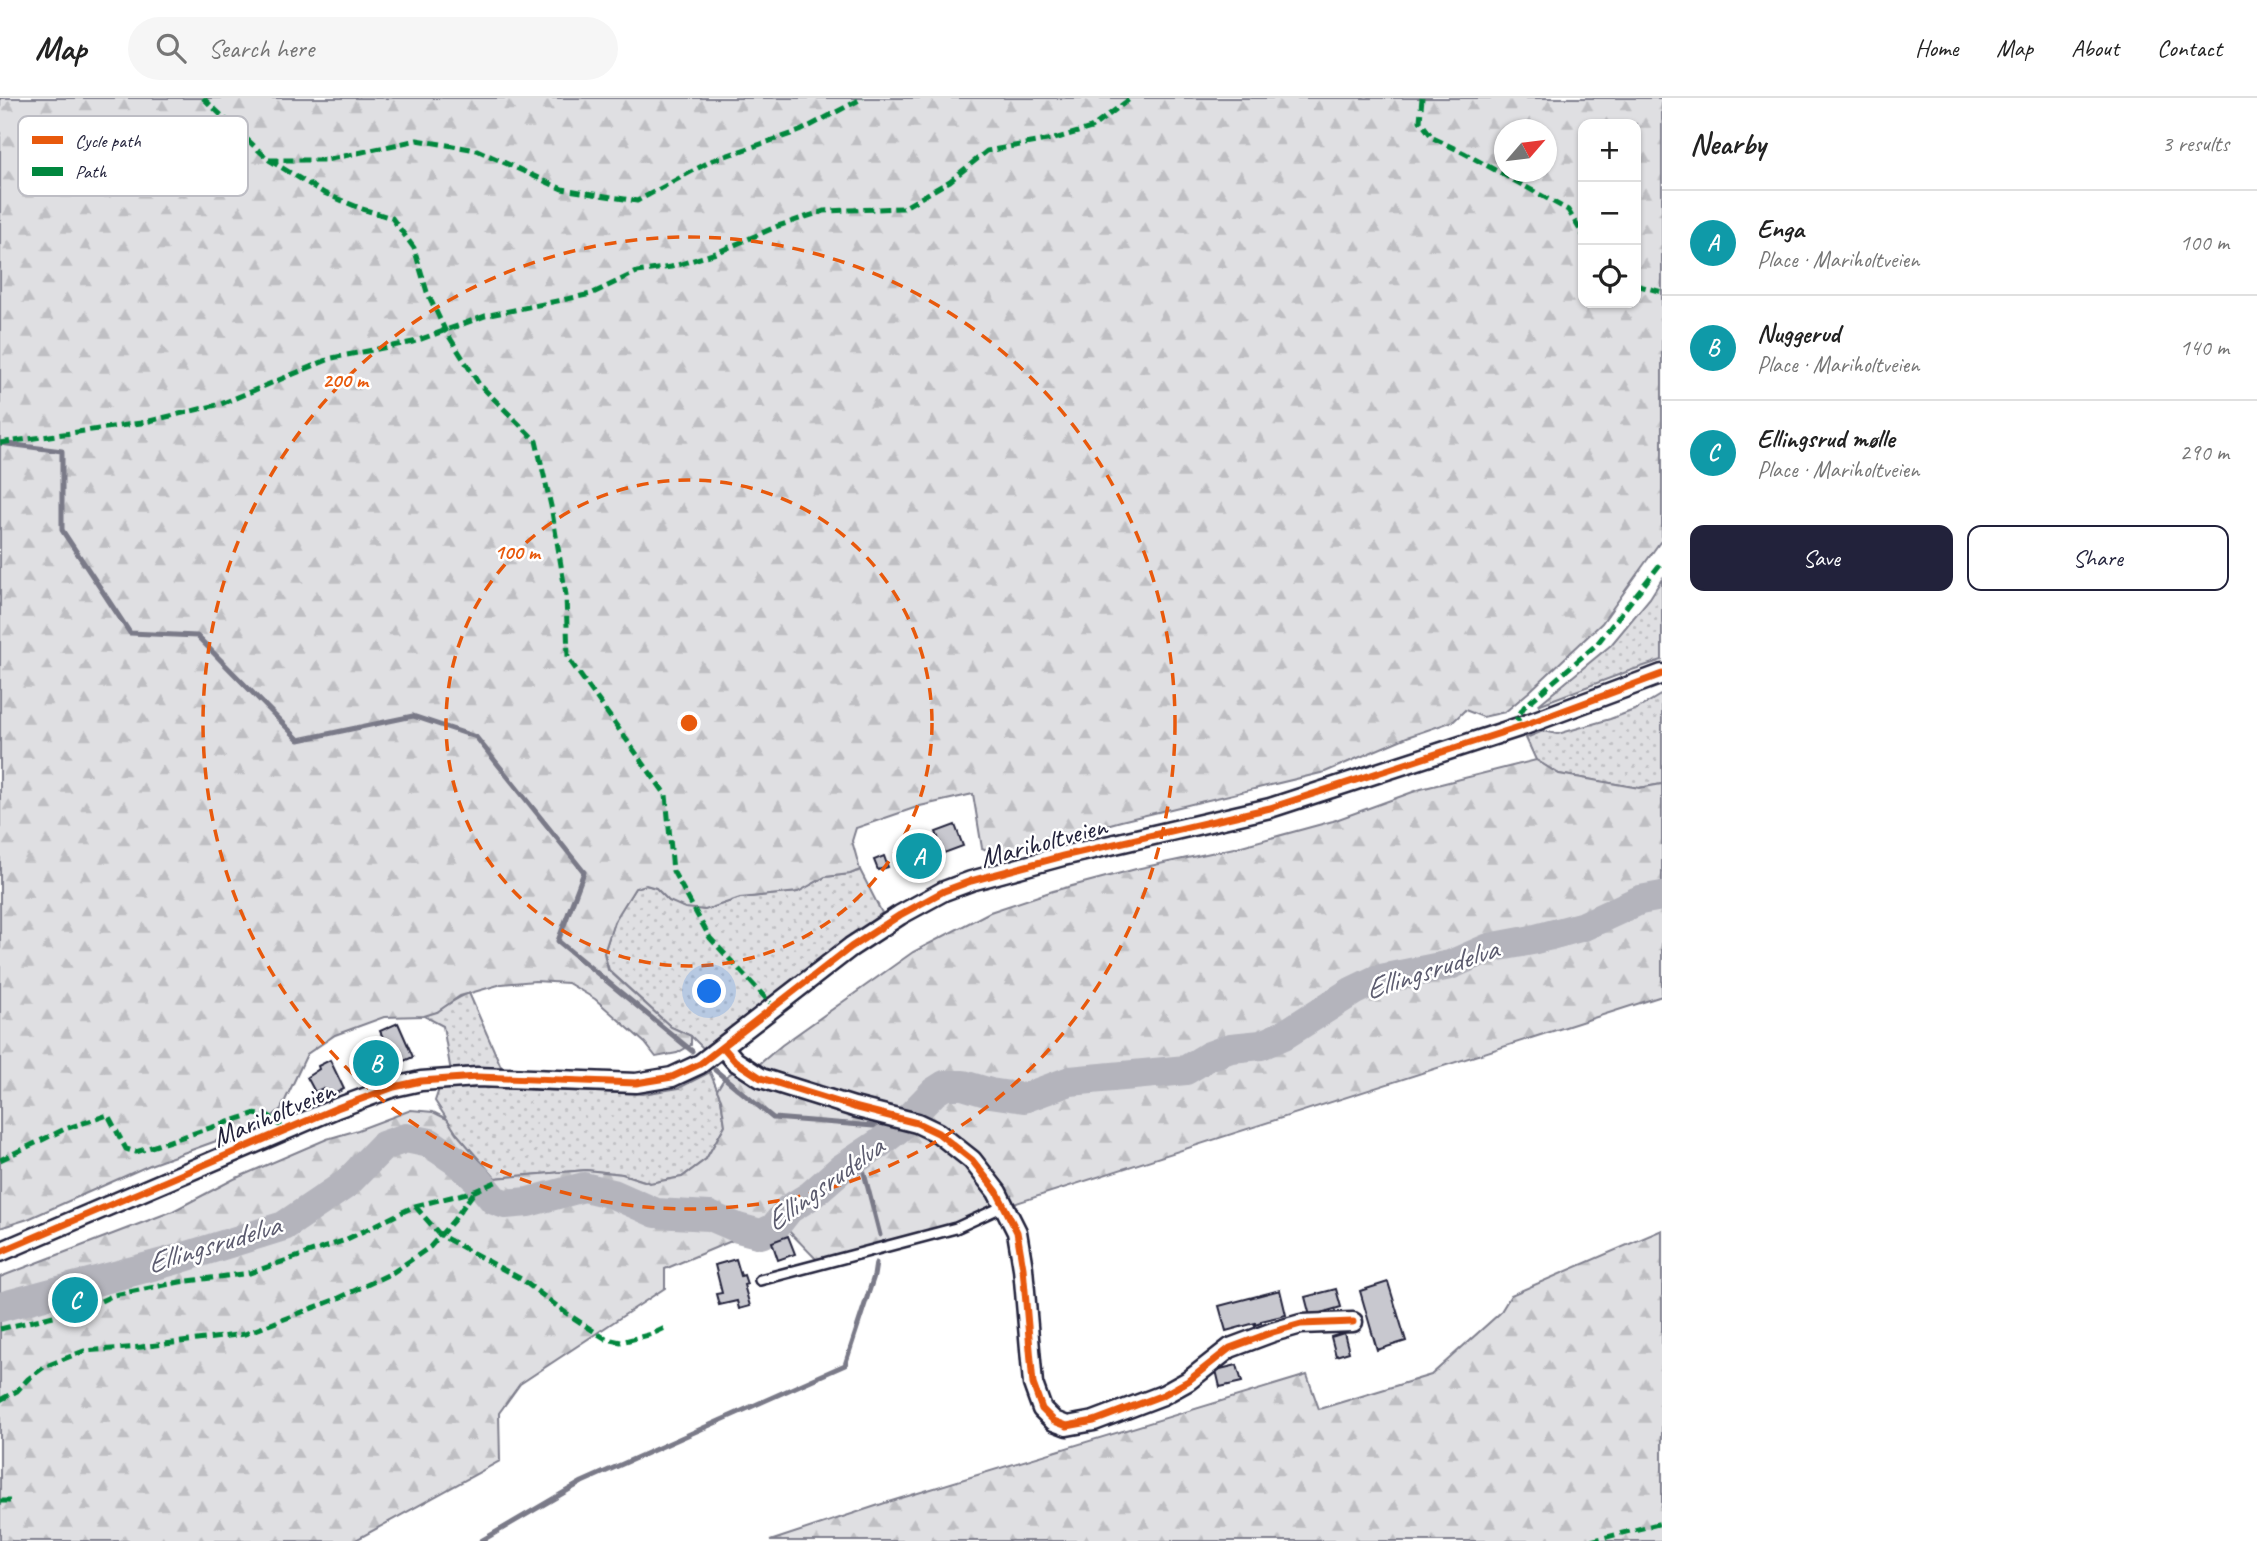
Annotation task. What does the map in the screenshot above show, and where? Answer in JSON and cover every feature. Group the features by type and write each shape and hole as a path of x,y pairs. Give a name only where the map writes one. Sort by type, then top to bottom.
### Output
{"street":[{"name":"Mariholtveien","path":"0,1252 327,1112 394,1087 477,1077 636,1083 672,1077 700,1063 851,947 900,915 944,891 1063,856 1270,808 1510,730 1662,674"},
{"path":"723,1046 735,1061 761,1077 854,1107 910,1121 938,1133 972,1160 997,1192 1017,1232 1023,1268 1033,1384 1042,1409 1054,1421 1067,1426 1094,1421 1163,1395 1188,1381 1230,1348 1273,1332 1301,1324 1353,1322"}],"lane":[{"path":"760,1280 956,1228 1004,1206"}],"green space":[{"path":"0,98 1662,98 1662,543 1660,542 1602,623 1505,712 1483,717 1465,710 1454,721 1407,737 1325,772 1121,821 1027,847 992,852 982,848 973,794 920,806 856,828 852,841 860,870 825,877 798,892 740,898 705,910 685,908 669,901 656,888 646,885 635,888 614,922 604,953 608,970 671,1027 691,1036 691,1045 677,1053 656,1057 645,1043 595,999 568,983 535,981 502,984 460,996 437,1012 424,1016 384,1017 335,1035 307,1054 281,1109 263,1124 150,1165 28,1219 0,1228"},
{"path":"1662,579 1662,660 1538,705 1611,645 1650,598"},
{"path":"1662,694 1662,784 1639,788 1559,774 1536,760 1526,738 1543,731 1558,734 1610,719 1637,709"},
{"path":"1536,760 1559,774 1639,788 1662,784 1662,996 920,1234 817,1260 779,1221 665,1269 665,1288 520,1384 499,1413 500,1461 354,1541 0,1541 0,1277 173,1211 234,1179 327,1139 411,1110 433,1112 447,1119 495,1178 586,1170 622,1174 650,1183 682,1177 706,1159 725,1125 717,1090 725,1077 736,1070 757,1066 782,1045 913,952 990,912 1053,891 1136,869 1234,848 1333,821 1421,789"},
{"path":"860,870 882,913 703,1048 691,1036 671,1027 609,970 604,953 614,921 635,888 646,885 656,888 669,901 704,910 740,898 797,892 825,877"},
{"path":"469,993 503,1071 451,1072 443,1026 424,1016"},
{"path":"710,1072 721,1099 725,1125 706,1159 682,1177 651,1183 622,1174 586,1170 495,1178 456,1133 435,1101 439,1089 476,1087 643,1094 679,1088"},
{"path":"1662,1230 1662,1541 770,1541 885,1503 1307,1375 1319,1409 1431,1375 1500,1313 1511,1295"}],"building":[{"path":"955,825 963,846 944,853 936,832"},
{"path":"884,856 888,867 878,870 874,860"},
{"path":"398,1023 413,1057 395,1065 380,1031"},
{"path":"330,1060 344,1089 328,1097 323,1088 315,1092 307,1077 319,1069 318,1066"},
{"path":"788,1236 795,1254 778,1260 772,1242"},
{"path":"736,1259 741,1276 744,1275 747,1284 744,1285 750,1306 739,1309 737,1301 719,1305 716,1294 722,1293 715,1265"},
{"path":"1388,1282 1406,1341 1377,1350 1360,1291"},
{"path":"1336,1289 1341,1307 1310,1316 1305,1297"},
{"path":"1280,1290 1286,1315 1226,1331 1219,1306"},
{"path":"1344,1333 1349,1352 1336,1356 1331,1337"},
{"path":"1237,1365 1242,1382 1220,1387 1216,1370"}],"waterway":[{"path":"0,443 62,451 62,530 130,633 197,636 299,740 413,716 476,737 584,872 558,941 692,1051"},
{"name":"Ellingsrudelva","path":"0,1307 178,1259 284,1226 346,1184 383,1146 406,1138 430,1143 458,1162 477,1179 494,1200 505,1204 528,1202 584,1187 613,1194 656,1213 710,1216 761,1234 774,1228 789,1209 899,1128 934,1092 945,1085 963,1085 990,1093 1024,1098 1070,1081 1186,1070 1209,1056 1231,1048 1261,1045 1284,1035 1353,991 1376,980 1450,965 1489,948 1584,926 1640,900 1662,896"},
{"path":"715,1070 773,1118 899,1128"},
{"path":"861,1161 880,1235"},
{"path":"481,1541 582,1482 845,1365 876,1263"}],"marked path":[{"path":"203,98 222,116"},
{"path":"248,140 269,160 326,160 417,140 477,150 562,189 637,201 713,160 800,131 863,98"},
{"path":"0,443 141,423 221,404 332,358 413,342 485,316 591,294 637,272 671,267 716,253 778,226 824,211 903,208 950,181 987,151 1058,138 1091,128 1131,98"},
{"path":"1422,98 1420,121 1433,138 1568,210 1578,227"},
{"path":"269,160 324,193 392,218 414,248 427,292 445,330 479,384 536,441 551,506 566,595 568,658 666,795 673,871 710,938 774,1007"},
{"path":"1641,286 1662,292"},
{"path":"1522,726 1517,718 1524,707 1597,644 1662,562"},
{"path":"0,1160 65,1129 108,1115 126,1149 136,1152 253,1114 269,1116 285,1130"},
{"path":"0,1329 86,1308 114,1295 180,1282 250,1273 343,1241 415,1206 475,1191 500,1180"},
{"path":"0,1400 17,1391 44,1367 84,1351 245,1334 339,1298 392,1273 430,1247 475,1191"},
{"path":"415,1206 440,1235 521,1279 606,1339 621,1342 665,1328"},
{"path":"0,1501 11,1501"},
{"path":"1591,1541 1662,1523"}],"cycle path":[{"path":"0,1252 337,1108 394,1087 421,1081 477,1077 636,1083 672,1077 700,1064 851,947 900,915 944,891 1063,856 1270,808 1522,726 1662,674"},
{"path":"723,1047 735,1061 761,1078 917,1123 938,1133 972,1160 997,1192 1017,1232 1023,1268 1033,1384 1042,1409 1054,1421 1067,1426 1094,1421 1163,1395 1188,1381 1230,1348 1273,1332 1301,1324 1353,1322"}],"place":[{"name":"Enga","path":"919,856"},
{"name":"Nuggerud","path":"376,1063"},
{"name":"Ellingsrud mølle","path":"75,1300"}]}
